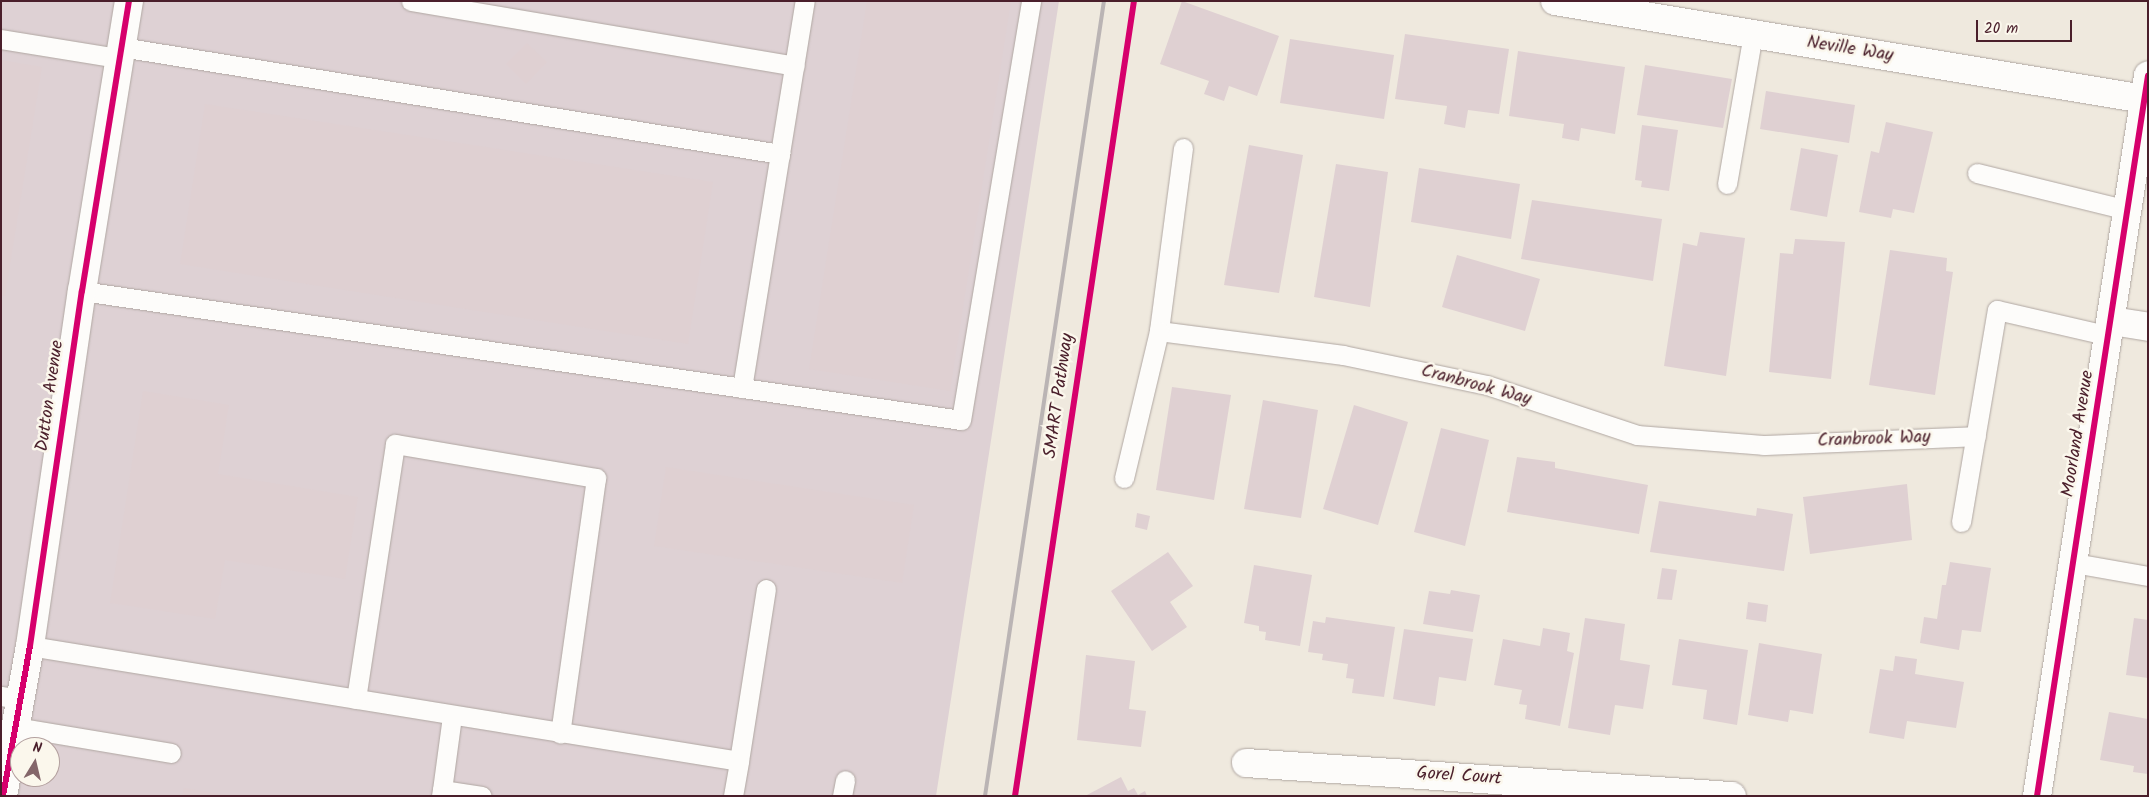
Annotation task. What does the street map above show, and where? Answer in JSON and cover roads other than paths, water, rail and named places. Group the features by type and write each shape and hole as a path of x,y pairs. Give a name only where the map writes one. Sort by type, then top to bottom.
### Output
{"street":[{"name":"Dutton Avenue","path":"3,796 16,727 10,698 30,646 82,291 129,1"},
{"name":"Neville Way","path":"1555,1 1753,34 2146,88"},
{"name":"Moorland Avenue","path":"2037,796 2111,328 2146,88"},
{"path":"2111,328 2148,327"},
{"name":"Gorel Court","path":"1246,763 1732,796"}],"lane":[{"path":"411,1 795,66"},
{"path":"742,388 805,1"},
{"path":"82,291 961,420 1031,1"},
{"path":"1727,184 1753,34"},
{"path":"1,39 120,53 780,154"},
{"path":"1124,478 1159,331 1183,148"},
{"path":"1977,173 2128,210"},
{"path":"1962,522 1997,310 2111,328"},
{"name":"Cranbrook Way","path":"1159,331 1342,355 1486,385 1637,435 1762,445 1976,436"},
{"path":"356,699 395,444 596,478 560,733"},
{"path":"2074,563 2148,576"},
{"path":"734,796 766,590"},
{"path":"30,646 452,716 739,761"},
{"path":"452,716 442,793 482,796"},
{"path":"16,727 171,753"}],"railway":[{"path":"985,796 1104,1"}]}
